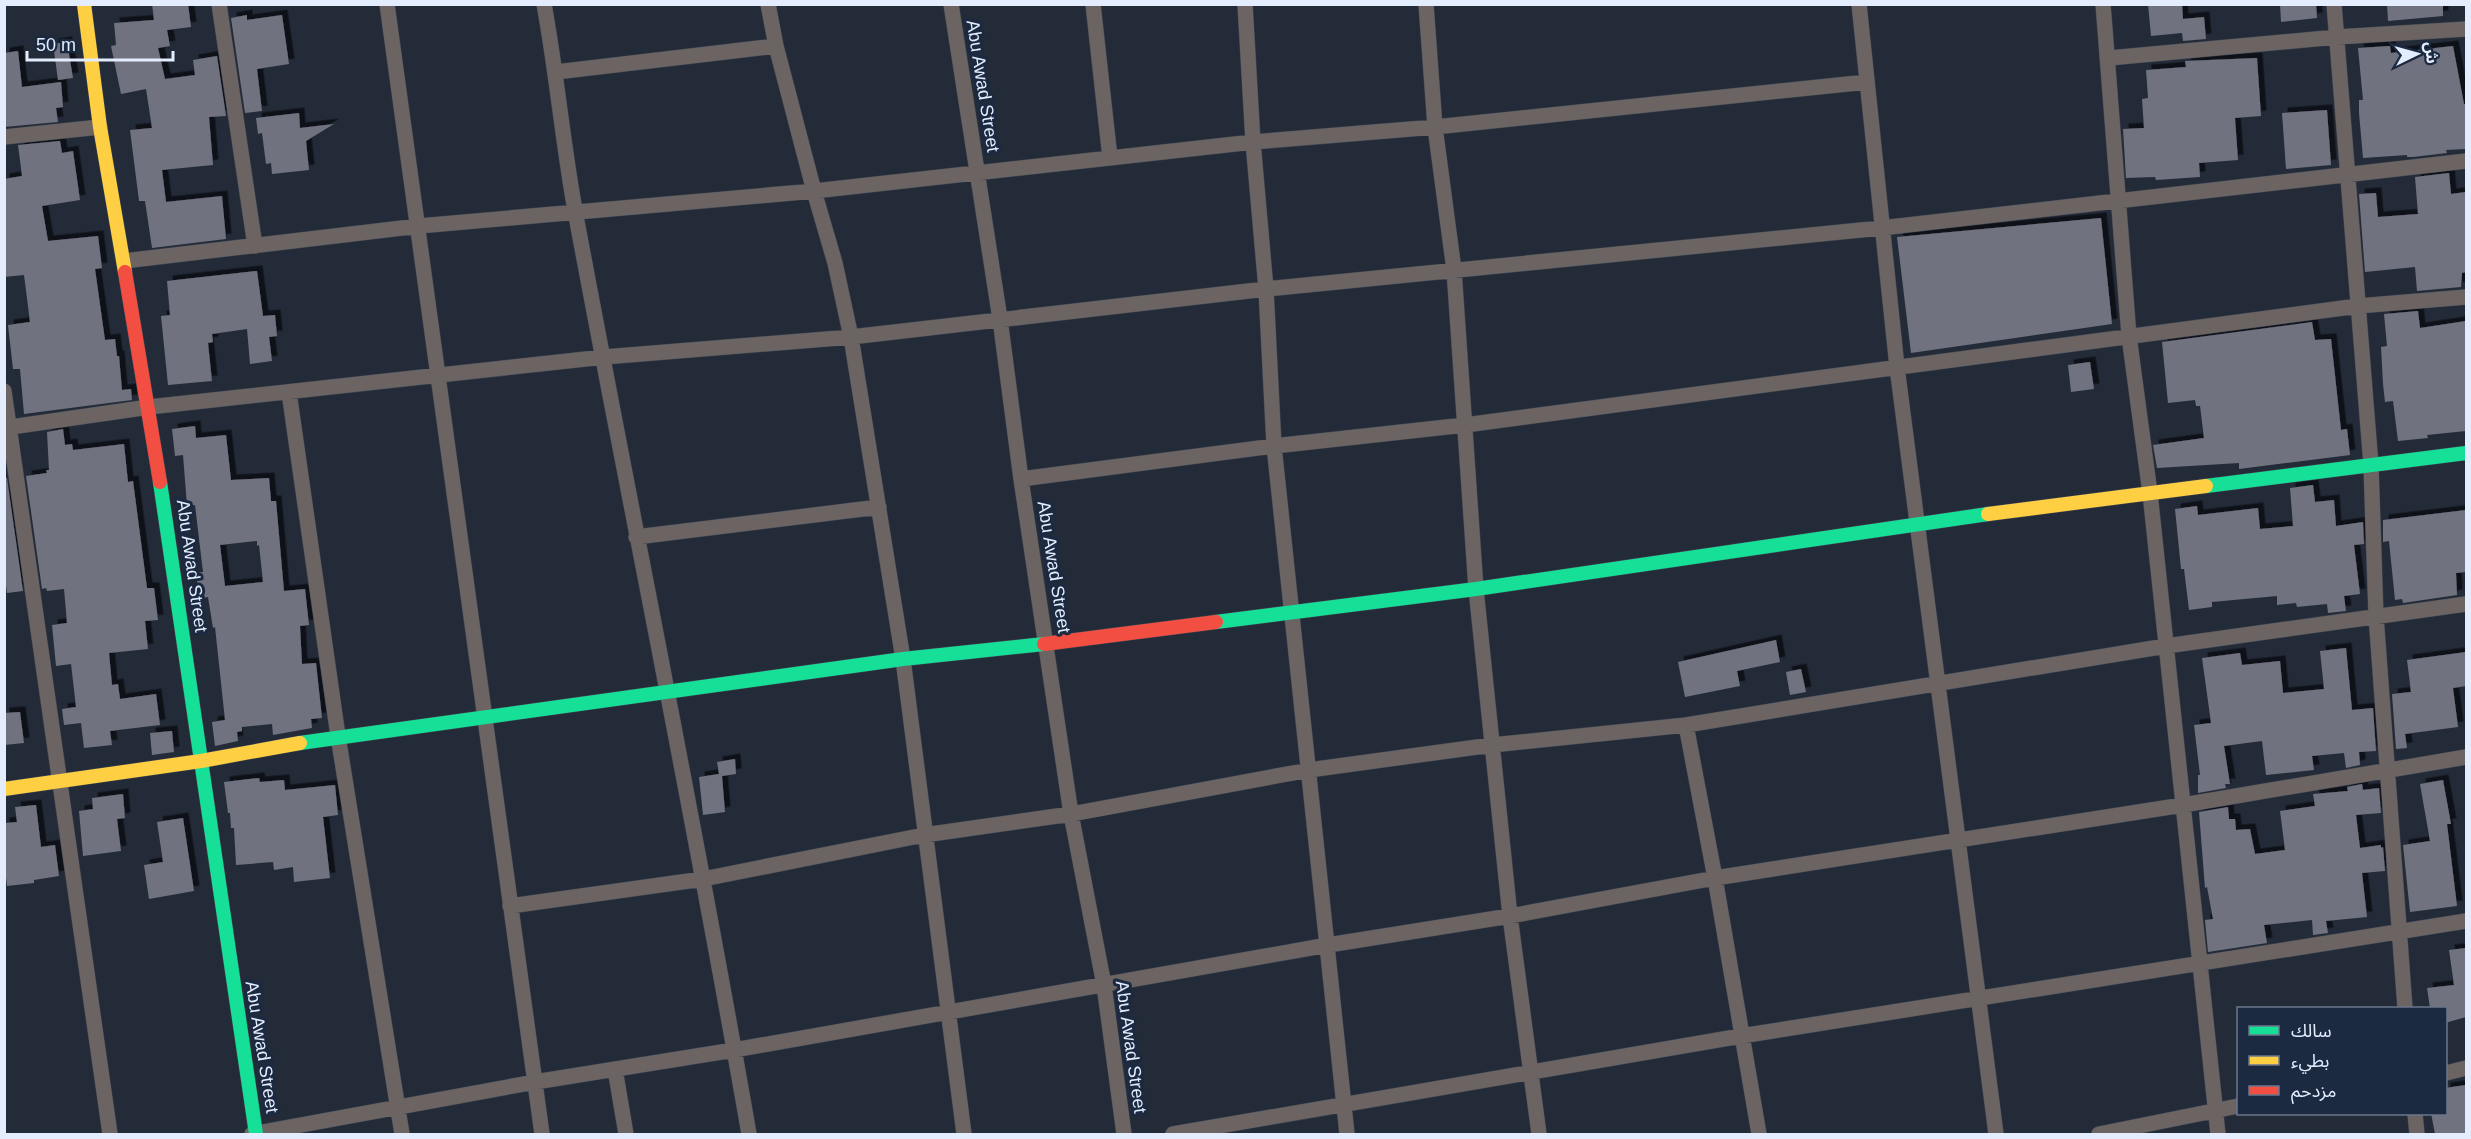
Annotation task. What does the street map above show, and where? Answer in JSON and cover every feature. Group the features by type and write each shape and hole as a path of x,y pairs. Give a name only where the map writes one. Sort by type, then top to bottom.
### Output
{"street":[{"name":"Abu Awad Street","path":"84,4 100,127 149,407 254,1134"},
{"path":"219,4 255,246"},
{"path":"387,4 542,1134"},
{"path":"544,4 576,212 636,537 704,879 749,1134"},
{"path":"768,4 776,46 835,263 851,337 903,659 964,1134"},
{"name":"Abu Awad Street","path":"951,4 1000,319 1021,479 1071,814 1104,985 1124,1134"},
{"path":"1093,4 1110,158"},
{"path":"1245,4 1253,142 1266,289 1274,446 1347,1134"},
{"path":"1426,4 1436,127 1454,270 1476,589 1510,916 1539,1134"},
{"path":"1859,4 1897,367 1996,1134"},
{"path":"2103,4 2129,336 2150,493 2218,1134"},
{"path":"2334,4 2371,465 2376,616 2405,1007"},
{"path":"2109,58 2337,36 2466,29"},
{"path":"556,72 776,46"},
{"path":"124,261 419,226 814,191 1253,142 1436,127 1867,82"},
{"path":"4,137 100,127"},
{"path":"7,428 149,407 604,357 851,337 1266,289 1881,228 2466,161"},
{"path":"1021,479 1274,446 1466,425 2358,306 2466,297"},
{"path":"4,391 7,428 110,1134"},
{"path":"289,392 338,736 402,1134"},
{"path":"4,789 201,761 338,736 484,719 903,659 1047,644 1476,589 1918,523 2466,453"},
{"path":"636,537 879,507"},
{"path":"510,906 704,879 924,835 1071,814 1309,770 1492,745 1686,725 2166,645 2466,603"},
{"path":"1686,725 1759,1134"},
{"path":"254,1134 535,1082 949,1013 1328,945 1510,916 1715,878 2183,805 2466,757"},
{"path":"1173,1134 1741,1036 2466,921"},
{"path":"2447,1073 2466,1068"},
{"path":"615,1069 626,1134"},
{"path":"2099,1134 2237,1106"},
{"path":"2415,1115 2417,1134"}],"building":[{"path":"152,4 188,4 191,27 167,30 170,46 158,48 165,79 195,75 193,60 217,56 226,116 209,117 213,165 162,170 166,202 222,196 226,239 152,248 145,201 139,201 130,130 152,128 146,89 121,94 111,46 116,45 114,23 154,20"},
{"path":"2148,4 2182,4 2183,19 2204,17 2206,39 2183,41 2182,33 2151,36"},
{"path":"2280,4 2316,4 2317,18 2281,22"},
{"path":"2387,4 2443,4 2443,16 2388,21"},
{"path":"247,15 247,20 282,15 289,64 257,69 262,111 245,113 231,18"},
{"path":"67,42 73,78 58,80 53,44"},
{"path":"2390,46 2391,53 2453,46 2464,104 2466,104 2466,149 2446,150 2447,153 2413,157 2407,157 2407,155 2363,158 2359,100 2363,100 2358,48"},
{"path":"18,51 22,87 61,82 63,107 56,108 58,122 4,127 4,53"},
{"path":"2257,58 2261,116 2235,118 2238,160 2199,163 2200,177 2156,180 2155,177 2126,178 2123,129 2144,128 2142,99 2148,98 2146,70 2186,67 2185,61"},
{"path":"2327,110 2331,165 2286,169 2282,113"},
{"path":"299,113 300,128 334,124 306,141 309,170 272,174 271,163 266,164 262,133 258,134 256,118"},
{"path":"60,141 62,153 73,151 80,200 42,206 48,241 98,236 102,268 95,269 105,340 115,339 122,390 131,389 132,400 24,414 20,369 13,369 8,325 30,322 24,275 4,277 4,179 22,176 18,145"},
{"path":"2449,173 2451,194 2466,192 2466,272 2462,273 2461,287 2417,291 2415,267 2365,272 2359,194 2376,193 2378,217 2418,214 2415,177"},
{"path":"2101,218 2112,324 1911,353 1897,237"},
{"path":"257,271 263,316 275,315 277,336 269,337 272,361 250,364 247,329 212,334 213,342 208,343 212,381 168,385 161,316 170,315 167,281"},
{"path":"2418,311 2420,328 2466,321 2466,431 2398,441 2393,401 2385,402 2383,384 2381,347 2387,346 2384,314"},
{"path":"2312,322 2315,340 2331,339 2341,430 2347,429 2350,455 2239,469 2239,463 2157,468 2153,445 2204,438 2200,406 2196,406 2195,400 2168,403 2162,342"},
{"path":"2090,362 2094,389 2071,392 2068,365"},
{"path":"195,426 196,438 226,435 231,480 269,478 271,501 276,501 284,591 305,589 309,625 300,626 302,664 316,663 322,718 311,719 312,728 273,735 272,724 242,727 242,731 237,732 238,741 215,746 212,722 225,720 215,627 213,628 208,597 199,599 196,573 203,572 195,505 187,506 183,455 175,456 172,429","holes":["257,541 257,546 259,545 263,582 225,586 220,545"]},
{"path":"63,429 65,445 72,444 73,450 124,444 128,482 133,481 147,588 154,588 158,620 145,621 148,649 109,653 112,685 118,684 120,699 156,694 160,725 110,731 112,745 84,748 81,723 64,725 62,709 76,707 71,664 56,666 52,625 67,623 64,589 47,591 46,588 42,589 26,476 47,473 46,470 49,470 47,432"},
{"path":"4,478 7,478 23,591 7,593 4,571"},
{"path":"2313,485 2315,502 2334,500 2336,526 2363,522 2364,544 2354,545 2360,594 2344,596 2346,611 2328,613 2327,604 2297,607 2296,603 2277,605 2277,596 2212,602 2212,607 2189,610 2184,569 2181,569 2175,509 2197,506 2198,515 2258,508 2260,529 2293,526 2290,488"},
{"path":"2466,510 2466,572 2456,573 2457,595 2403,603 2402,599 2395,600 2389,541 2383,542 2383,520"},
{"path":"1776,640 1780,662 1737,671 1740,686 1685,697 1678,662"},
{"path":"2346,648 2352,710 2373,708 2376,751 2359,752 2360,765 2346,768 2344,753 2312,756 2314,770 2266,775 2262,741 2224,746 2230,784 2225,784 2226,788 2198,793 2198,775 2200,775 2194,725 2211,723 2202,658 2240,653 2242,665 2280,661 2283,693 2324,689 2320,651"},
{"path":"2466,652 2466,686 2453,688 2458,727 2405,734 2407,748 2396,749 2392,694 2411,692 2407,660"},
{"path":"1801,669 1806,692 1790,695 1786,672"},
{"path":"20,712 24,743 4,745 4,713"},
{"path":"172,731 174,752 152,755 150,733"},
{"path":"735,759 736,774 722,776 725,812 703,815 699,777 719,774 717,762"},
{"path":"259,778 260,782 284,780 285,790 335,785 338,815 323,817 330,878 294,882 293,867 274,870 273,862 236,865 234,828 231,828 224,782"},
{"path":"2443,780 2451,824 2447,824 2457,906 2410,912 2403,845 2430,841 2420,784"},
{"path":"2362,784 2363,790 2379,788 2381,813 2356,815 2360,848 2381,845 2385,871 2362,873 2367,917 2326,921 2328,933 2313,935 2312,920 2264,925 2267,943 2208,952 2205,920 2213,919 2207,887 2205,888 2199,812 2228,807 2229,819 2235,819 2236,830 2250,829 2255,854 2285,850 2280,811 2315,806 2313,794 2348,791 2347,787"},
{"path":"123,794 125,818 117,819 121,851 83,856 79,811 93,809 92,798"},
{"path":"36,805 41,847 55,845 59,876 34,880 34,883 7,886 4,861 4,823 17,822 15,807"},
{"path":"183,818 194,891 149,899 144,865 163,862 157,822"},
{"path":"2466,948 2466,1017 2447,1022 2447,1007 2430,1007 2427,988 2454,985 2449,950"},
{"path":"2466,1085 2466,1134 2435,1134 2431,1115 2447,1115 2447,1088"}],"traffic: fast":[{"path":"2206,486 2466,453"},
{"path":"160,482 256,1134"},
{"path":"1216,622 1476,589 1988,514"},
{"path":"300,743 903,659 1044,644"}],"traffic: slow":[{"path":"84,4 100,127 125,272"},
{"path":"1988,514 2206,486"},
{"path":"4,789 201,761 300,743"}],"traffic: jam":[{"path":"125,272 160,482"},
{"path":"1044,644 1216,622"}]}
